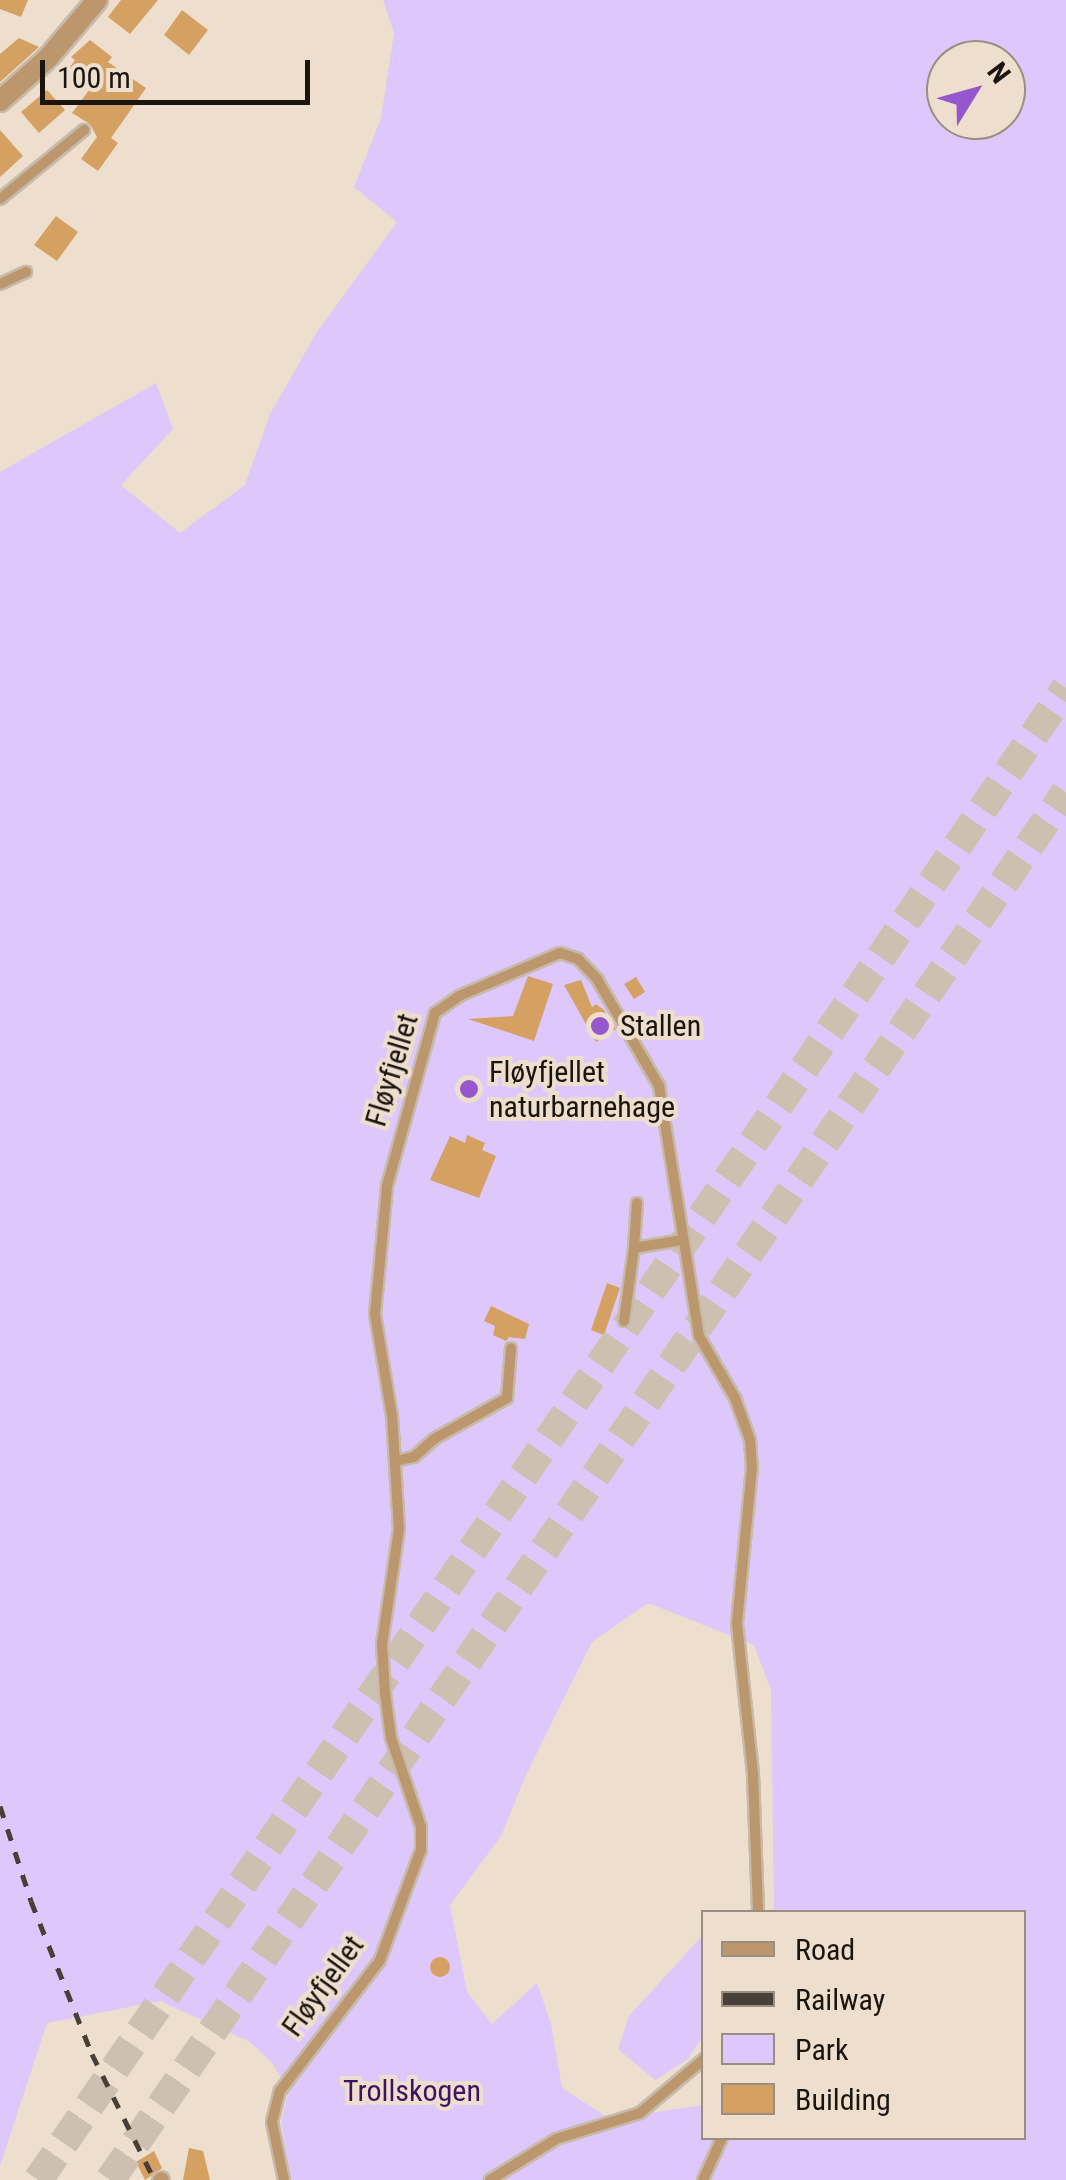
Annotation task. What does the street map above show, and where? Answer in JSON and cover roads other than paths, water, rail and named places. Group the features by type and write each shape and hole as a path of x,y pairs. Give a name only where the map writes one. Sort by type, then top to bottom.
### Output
{"street":[{"path":"0,102 48,58 97,0"}],"lane":[{"path":"0,200 84,130"},
{"path":"0,284 26,272"},
{"name":"Fløyfjellet","path":"284,2180 272,2122 280,2091 380,1960 421,1850 422,1827 391,1738 384,1693 382,1644 398,1552 396,1462 388,1385 376,1330 382,1217 427,1030 446,1004 552,955 568,954 586,966 658,1086 699,1336 735,1398 751,1453 737,1624 753,1774 758,1910"},
{"path":"624,1321 637,1203"},
{"path":"634,1248 682,1240"},
{"path":"396,1462 414,1456 434,1440 508,1398 511,1348"},
{"path":"490,2180 556,2139 640,2113 701,2062"},
{"path":"703,2180 721,2140"}],"tunnel":[{"path":"38,2180 1066,688"},
{"path":"110,2180 1066,792"}],"railway":[{"path":"0,1806 31,1901 92,2054 151,2173"}],"place":[{"name":"Stallen","path":"600,1026"},
{"name":"Fløyfjellet naturbarnehage","path":"469,1089"}],"park label":[{"name":"Trollskogen","path":"412,2091"}]}
